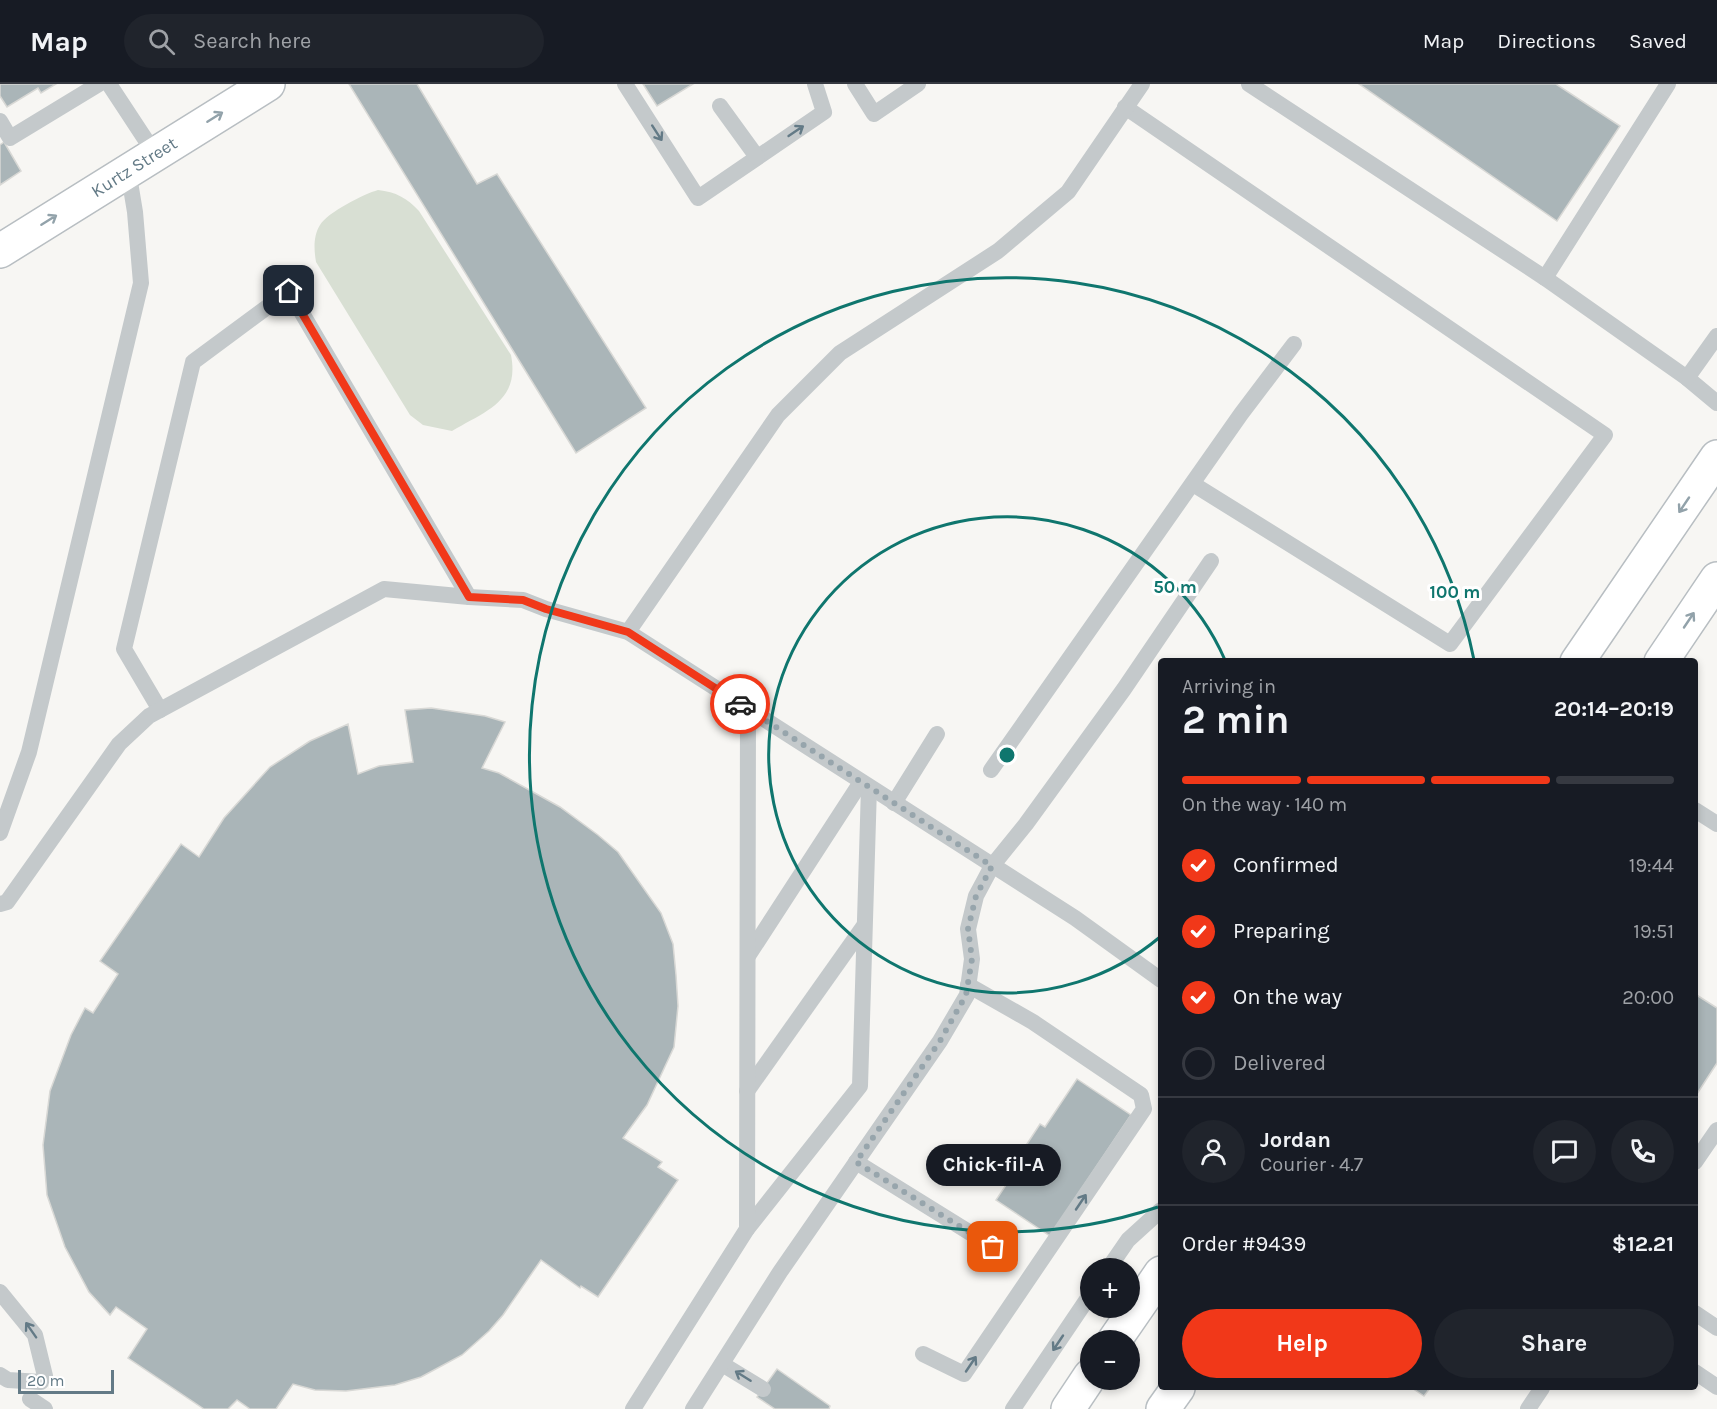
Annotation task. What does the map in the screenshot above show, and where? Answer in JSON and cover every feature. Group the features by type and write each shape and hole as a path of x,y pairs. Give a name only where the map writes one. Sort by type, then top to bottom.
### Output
{"main road":[{"name":"Kurtz Street","path":"0,251 268,84"},
{"path":"1580,658 1717,457"},
{"path":"1663,658 1717,579"},
{"path":"1122,1330 1158,1277"},
{"path":"1068,1409 1081,1390"},
{"path":"1163,1409 1177,1390"}],"lane":[{"path":"0,121 10,138 99,84"},
{"path":"2,824 29,752 141,283 135,212 142,162 109,84"},
{"path":"625,84 698,198 824,112 815,84"},
{"path":"855,84 874,114 918,84"},
{"path":"628,632 778,414 840,353 998,250 1068,192 1142,84"},
{"path":"1249,84 1545,278 1687,378 1717,403"},
{"path":"1545,278 1668,84"},
{"path":"720,106 756,157"},
{"path":"1125,107 1605,435 1450,644 1193,484"},
{"path":"160,710 124,649 193,362 289,291 469,597"},
{"path":"1687,378 1717,336"},
{"path":"991,770 1294,344"},
{"path":"693,1409 780,1272 940,1041 966,995 972,959 968,929 976,896 992,866 1026,824 1124,688 1211,561"},
{"path":"0,904 7,902 120,744 149,716 384,589 523,600 546,609 628,632 1075,918 1158,978"},
{"path":"747,1229 748,709"},
{"path":"894,803 937,734"},
{"path":"633,1409 747,1229 860,1086 865,785"},
{"path":"748,956 865,785"},
{"path":"1698,812 1717,824"},
{"path":"747,1091 864,926"},
{"path":"923,1354 964,1374 1144,1109 1141,1095 1033,1022 968,985"},
{"path":"1698,1158 1717,1130"},
{"path":"856,1162 993,1247"},
{"path":"1116,1258 1128,1240 1158,1213"},
{"path":"0,1292 35,1335 43,1379 8,1380 0,1375"},
{"path":"1013,1409 1080,1309"},
{"path":"1698,1315 1717,1328"},
{"path":"722,1364 763,1389"},
{"path":"1698,1374 1717,1387"},
{"path":"1528,1409 1541,1390"},
{"path":"30,1399 45,1409"}],"shaded area":[{"path":"378,190 401,196 419,211 511,355 512,371 505,394 488,410 452,431 423,425 410,415 316,262 315,238 324,220 347,204"}],"building":[{"path":"0,84 56,84 41,93 38,88 7,107 0,96"},
{"path":"349,84 417,84 477,184 497,174 646,408 576,453"},
{"path":"643,84 693,84 657,106"},
{"path":"1359,84 1556,84 1620,126 1557,221"},
{"path":"4,142 21,171 0,185 0,145"},
{"path":"431,708 485,716 505,722 482,768 499,773 560,807 598,835 618,852 661,913 673,944 678,1006 674,1047 647,1105 623,1138 662,1162 658,1167 678,1180 598,1297 581,1286 580,1288 541,1260 503,1315 489,1331 462,1355 421,1377 395,1385 346,1391 315,1390 293,1384 276,1409 250,1409 237,1400 228,1409 204,1409 128,1358 147,1329 116,1307 110,1315 89,1292 65,1247 47,1195 43,1145 50,1091 71,1035 85,1008 93,1013 118,974 100,961 181,844 199,857 224,818 270,767 310,741 348,724 358,774 379,766 413,762 405,710"},
{"path":"1698,996 1717,1008 1717,1063 1698,1092"},
{"path":"1077,1079 1131,1115 1050,1236 996,1200 1030,1149 1025,1147 1040,1124 1045,1127"},
{"path":"777,1369 830,1406 829,1409 775,1409 757,1397"},
{"path":"1415,1390 1428,1390 1424,1396"}],"way so far":[{"path":"740,704 992,866 976,896 968,929 972,959 966,995 940,1041 856,1162 993,1247"}],"place":[{"name":"Chick-fil-A","path":"993,1247"}],"route":[{"path":"289,291 469,597 523,600 546,609 628,632 740,704"}]}
